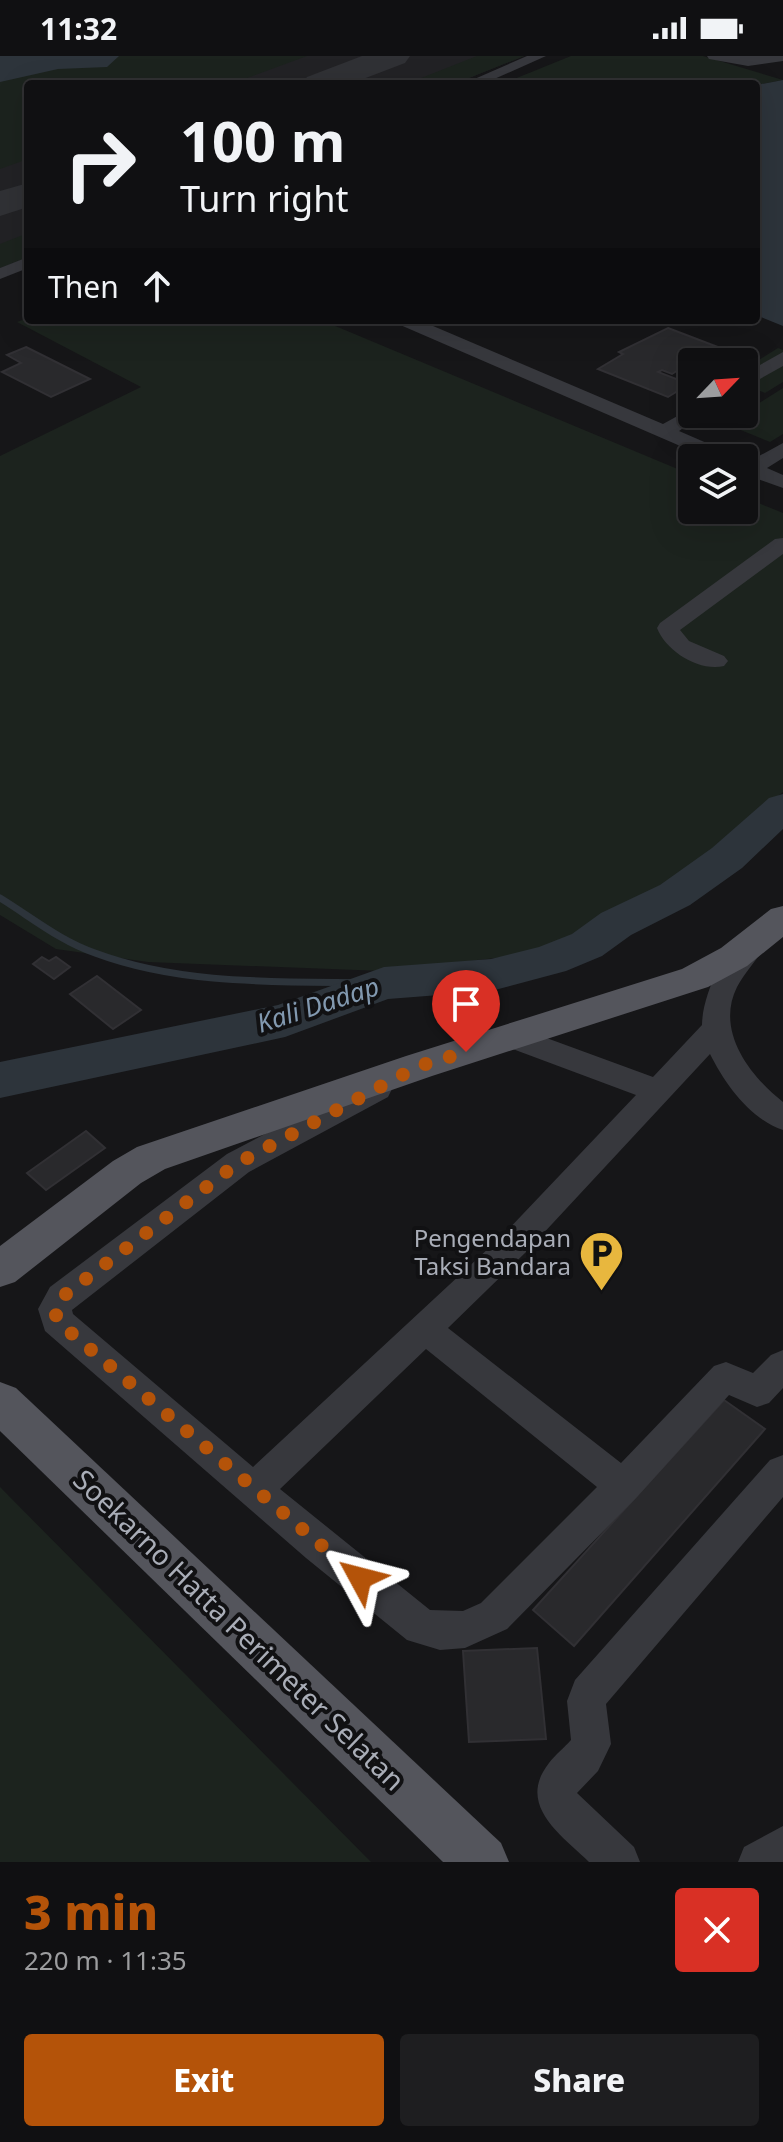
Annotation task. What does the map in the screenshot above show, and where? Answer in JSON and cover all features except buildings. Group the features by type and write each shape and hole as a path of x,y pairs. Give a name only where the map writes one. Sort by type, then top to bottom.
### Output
{"main road":[{"path":"0,1270 139,1164 170,1150 695,978 752,945 783,918"},
{"name":"Soekarno Hatta Perimeter Selatan","path":"0,1402 480,1861"}],"street":[{"path":"480,80 539,56"},
{"path":"714,56 748,62 783,57"},
{"path":"0,274 24,264"},
{"path":"413,324 692,444"},
{"path":"758,373 783,358"},
{"path":"664,432 678,423"},
{"path":"758,463 783,449"},
{"path":"758,472 783,482"},
{"path":"716,661 678,646 671,639 668,628 783,544"},
{"path":"752,945 720,994 716,1029 723,1050 738,1074 754,1094 783,1118"},
{"path":"255,1489 515,1243 716,1029"},
{"path":"512,1037 658,1091"},
{"path":"419,1066 238,1163 62,1297 55,1309 57,1321 319,1546 421,1627 440,1631 465,1629 494,1616 726,1377 757,1392 783,1365"},
{"path":"425,1329 623,1486"},
{"path":"619,1862 557,1802 555,1795 557,1785 591,1745 585,1702 783,1471"},
{"path":"759,1862 783,1847"}],"shaded area":[{"path":"0,56 307,56 242,80 24,80 24,160 0,169"},
{"path":"0,56 119,56 107,67 58,69 0,82"},
{"path":"266,56 524,56 464,80 203,80"},
{"path":"477,56 524,56 464,80 416,80"},
{"path":"571,56 703,56 783,80 760,84 760,80 512,80"},
{"path":"783,80 783,326 760,317 760,84"},
{"path":"24,146 24,259 0,268 0,155"},
{"path":"24,235 24,259 0,268 0,244"},
{"path":"24,319 24,324 331,324 678,469 678,524 758,524 758,503 783,513 783,792 668,887 538,953 383,971 148,962 56,949 0,915 0,456 141,387 17,322"},
{"path":"778,348 783,350 783,382 765,393 758,390 758,360"},
{"path":"783,388 783,434 770,442 736,428 758,428 758,404"},
{"path":"0,1487 371,1862 0,1862"}],"waterway":[{"name":"Kali Dadap","path":"0,1080 285,1020 384,983 491,975 550,960 587,945 616,924 675,895 727,858 783,807"},
{"path":"0,898 70,942 95,953 165,972 274,982 384,983"}],"taxiway":[{"path":"330,80 393,56"},
{"path":"0,204 24,195"}],"place":[{"name":"Pengendapan Taksi Bandara","path":"602,1292"}],"route":[{"path":"360,1578 57,1321 55,1309 62,1297 238,1163 419,1066 466,1052"}]}
